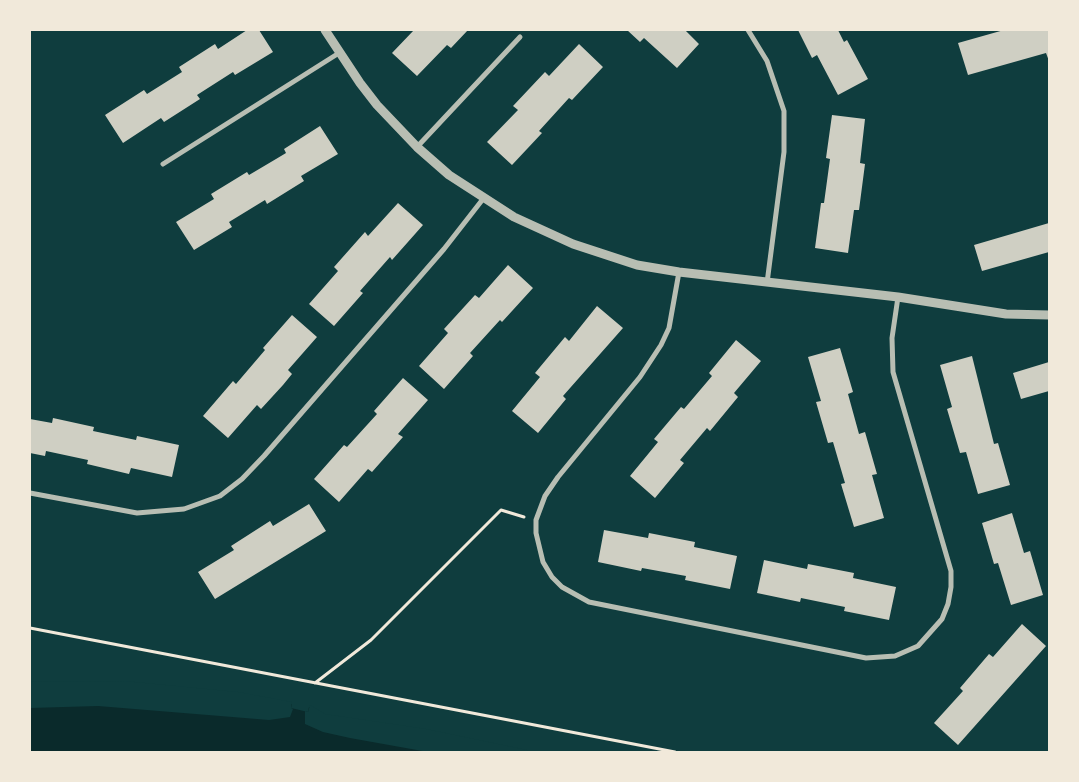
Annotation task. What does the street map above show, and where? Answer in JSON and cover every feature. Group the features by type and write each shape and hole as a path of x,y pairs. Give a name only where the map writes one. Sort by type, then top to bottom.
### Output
{"street":[{"path":"325,30 339,53 377,105 418,147 449,174 483,199 534,227 582,248 637,265 679,272 898,297 1006,314 1049,315"},
{"path":"748,30 767,61 784,111 785,137 767,282"},
{"path":"418,147 520,38"},
{"path":"163,164 339,53"},
{"path":"30,493 121,512 144,514 184,509 220,496 242,479 264,456 444,250 483,199"},
{"path":"679,272 669,328 661,345 640,377 558,477 545,496 536,520 536,533 543,562 552,577 576,596 589,602 866,658 895,656 918,646 942,619 948,604 951,571 894,372 892,338 898,297"}],"path":[{"path":"315,683 371,640 501,510 536,520"},
{"path":"30,628 675,752"}],"water":[{"path":"30,685 292,704 291,708 308,712 309,707 325,717 527,752 30,752"}],"pier":[{"path":"124,681 238,692 292,702 291,708 293,709 290,717 269,720 98,706 30,708 30,682"},
{"path":"310,705 325,714 426,729 527,750 529,752 428,752 350,738 323,732 305,724 305,711 308,712"}],"building":[{"path":"247,30 259,30 273,52 235,75 233,72 197,95 200,99 164,122 161,118 123,143 105,115 144,90 147,94 182,72 179,67 215,44 218,49"},
{"path":"414,30 468,30 451,48 447,45 417,76 392,53"},
{"path":"627,30 685,30 699,44 677,68 644,38 640,42"},
{"path":"798,30 838,30 844,42 847,40 868,79 838,95 817,55 812,58"},
{"path":"1004,30 1049,30 1049,61 1046,53 968,75 958,43"},
{"path":"579,44 603,67 572,100 569,98 539,131 542,133 512,165 487,142 518,110 513,106 545,72 549,76"},
{"path":"832,115 865,119 860,163 865,164 859,210 854,210 848,253 815,248 821,203 824,203 830,159 826,158"},
{"path":"320,126 338,154 301,176 304,181 267,204 265,200 229,222 232,227 194,250 176,222 214,199 211,194 247,172 249,175 286,153 284,149"},
{"path":"398,203 423,225 392,260 390,257 360,291 363,293 334,326 309,304 338,271 334,267 365,232 368,236"},
{"path":"1049,223 1049,252 982,271 974,245"},
{"path":"508,265 533,288 470,353 473,356 444,389 419,366 448,333 444,329 475,295 479,298"},
{"path":"597,306 623,328 563,396 566,399 538,433 512,411 540,377 535,373 565,337 569,341"},
{"path":"292,315 317,337 288,370 292,374 283,385 261,409 257,405 228,438 203,416 233,381 236,384 265,350 263,348"},
{"path":"736,340 761,361 734,393 738,397 710,431 707,428 680,460 684,463 655,498 630,476 658,442 654,439 681,407 684,409 712,376 709,373"},
{"path":"840,348 853,392 848,394 859,434 865,432 877,474 872,475 884,518 854,527 841,484 845,483 833,442 828,443 816,402 821,401 808,357"},
{"path":"972,356 994,444 998,443 1010,485 978,494 966,452 960,453 947,409 952,407 940,365"},
{"path":"1049,362 1049,391 1021,399 1013,373"},
{"path":"403,378 428,400 398,434 403,437 372,472 368,469 339,502 314,479 344,445 347,447 377,414 374,411"},
{"path":"53,418 94,427 93,431 136,440 137,436 179,445 172,477 131,468 129,474 87,464 88,460 46,451 45,456 30,453 30,419 52,423"},
{"path":"309,504 326,531 215,599 198,572 234,550 231,546 270,521 273,526"},
{"path":"1012,513 1024,553 1030,551 1043,595 1011,605 998,563 994,564 982,523"},
{"path":"604,530 648,538 649,533 695,542 694,547 737,556 730,589 685,580 686,576 642,568 641,571 598,562"},
{"path":"764,560 807,569 808,564 854,573 853,578 896,587 889,620 844,611 845,607 801,598 800,602 757,593"},
{"path":"1022,624 1046,646 958,745 934,723 963,691 960,688 989,654 993,657"}]}
